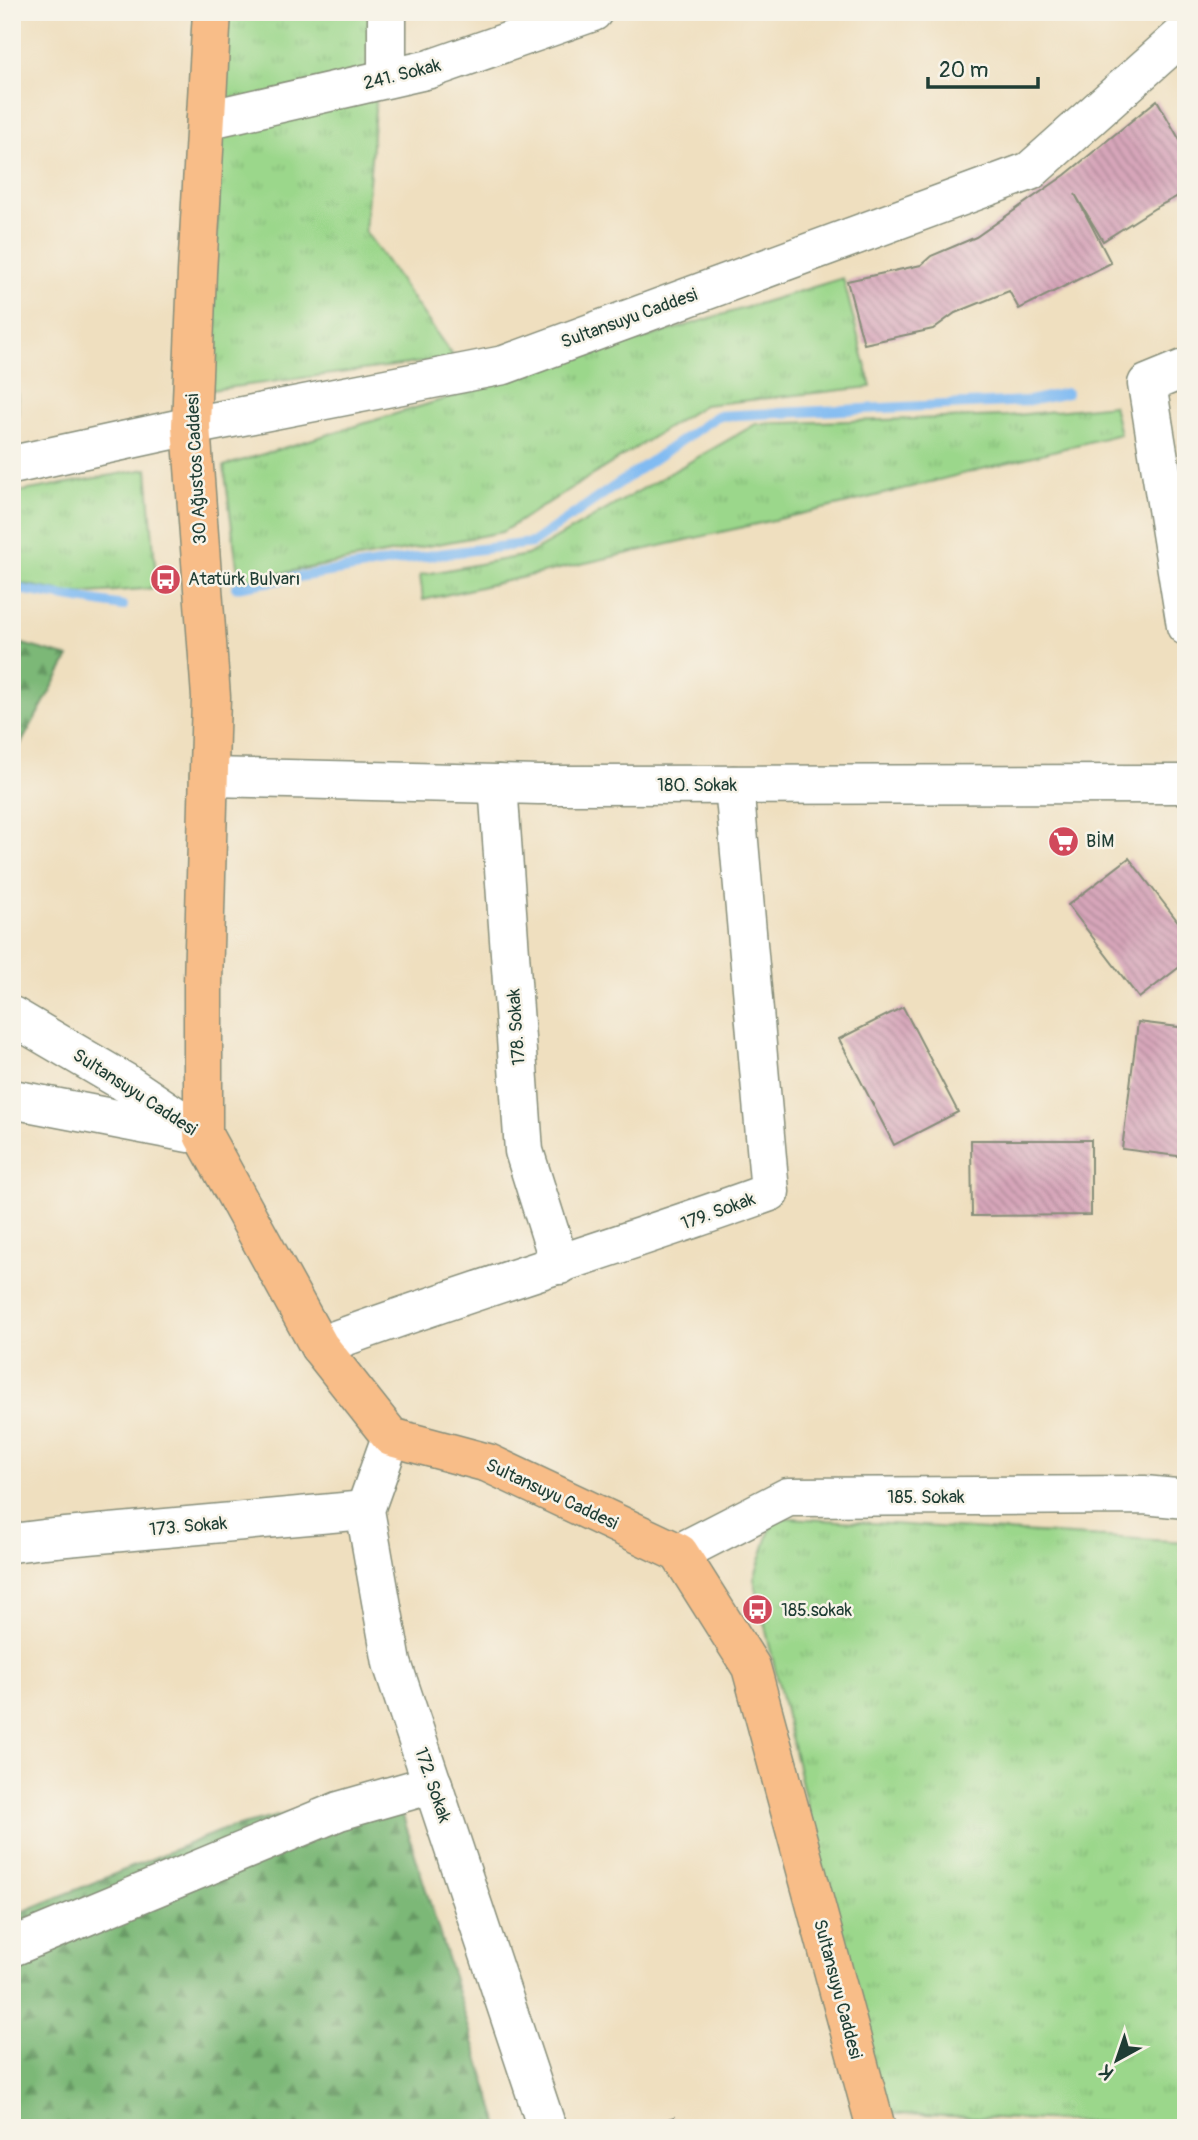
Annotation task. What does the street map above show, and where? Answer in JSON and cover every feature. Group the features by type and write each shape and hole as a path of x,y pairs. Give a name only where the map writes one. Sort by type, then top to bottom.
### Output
{"main road":[{"name":"30 Ağustos Caddesi","path":"203,1135 203,984 211,697 191,426 212,12"},
{"name":"Sultansuyu Caddesi","path":"203,1135 319,1346 391,1437 488,1463 679,1553 751,1667 876,2128"}],"street":[{"path":"387,12 387,78"},
{"name":"241. Sokak","path":"206,120 430,69 593,12"},
{"name":"Sultansuyu Caddesi","path":"12,466 191,426 503,365 1031,171 1186,32"},
{"path":"1186,368 1147,384 1186,626"},
{"name":"180. Sokak","path":"209,777 498,784 1186,784"},
{"name":"178. Sokak","path":"498,784 524,1151 560,1265"},
{"name":"179. Sokak","path":"319,1346 402,1315 560,1265 770,1192 734,785"},
{"name":"Sultansuyu Caddesi","path":"12,1017 126,1083 203,1135"},
{"path":"12,1100 203,1135"},
{"name":"172. Sokak","path":"391,1437 365,1510 391,1663 547,2128"},
{"name":"185. Sokak","path":"679,1553 788,1497 1144,1495 1186,1499"},
{"name":"173. Sokak","path":"12,1544 365,1510"},
{"path":"12,1947 339,1811 433,1784"}],"green space":[{"path":"226,12 383,12 365,231 454,358 210,390"},
{"path":"843,278 871,387 704,405 502,532 239,581 224,466"},
{"path":"12,301 18,415 12,416"},
{"path":"1113,405 1120,434 840,505 423,600 420,575 527,555 756,424 1007,416"},
{"path":"147,469 157,588 75,594 12,582 12,493"},
{"path":"12,641 69,657 12,760"},
{"path":"774,1517 1186,1542 1186,2126 879,2113 754,1579"},
{"path":"394,1787 500,2128 12,2128 12,1916 222,1830"}],"building":[{"path":"1157,100 1186,151 1186,192 1103,241 1075,194 1111,263 1019,309 1009,291 955,313 933,329 864,344 847,281 921,265 931,256 976,237 1065,175"},
{"path":"1129,858 1186,932 1186,962 1139,998 1068,905"},
{"path":"903,1007 958,1112 894,1145 839,1039"},
{"path":"1138,1022 1186,1028 1186,1157 1122,1149"},
{"path":"971,1140 1091,1140 1091,1215 972,1216"},
{"path":"674,2117 677,2128 643,2128 643,2127"}],"waterway":[{"path":"236,587 439,554 532,543 717,416 1029,401 1067,393"},
{"path":"12,588 123,606"}],"place":[{"name":"Atatürk Bulvarı","path":"165,579"},
{"name":"BİM","path":"1063,841"},
{"name":"185.sokak","path":"758,1610"}]}
